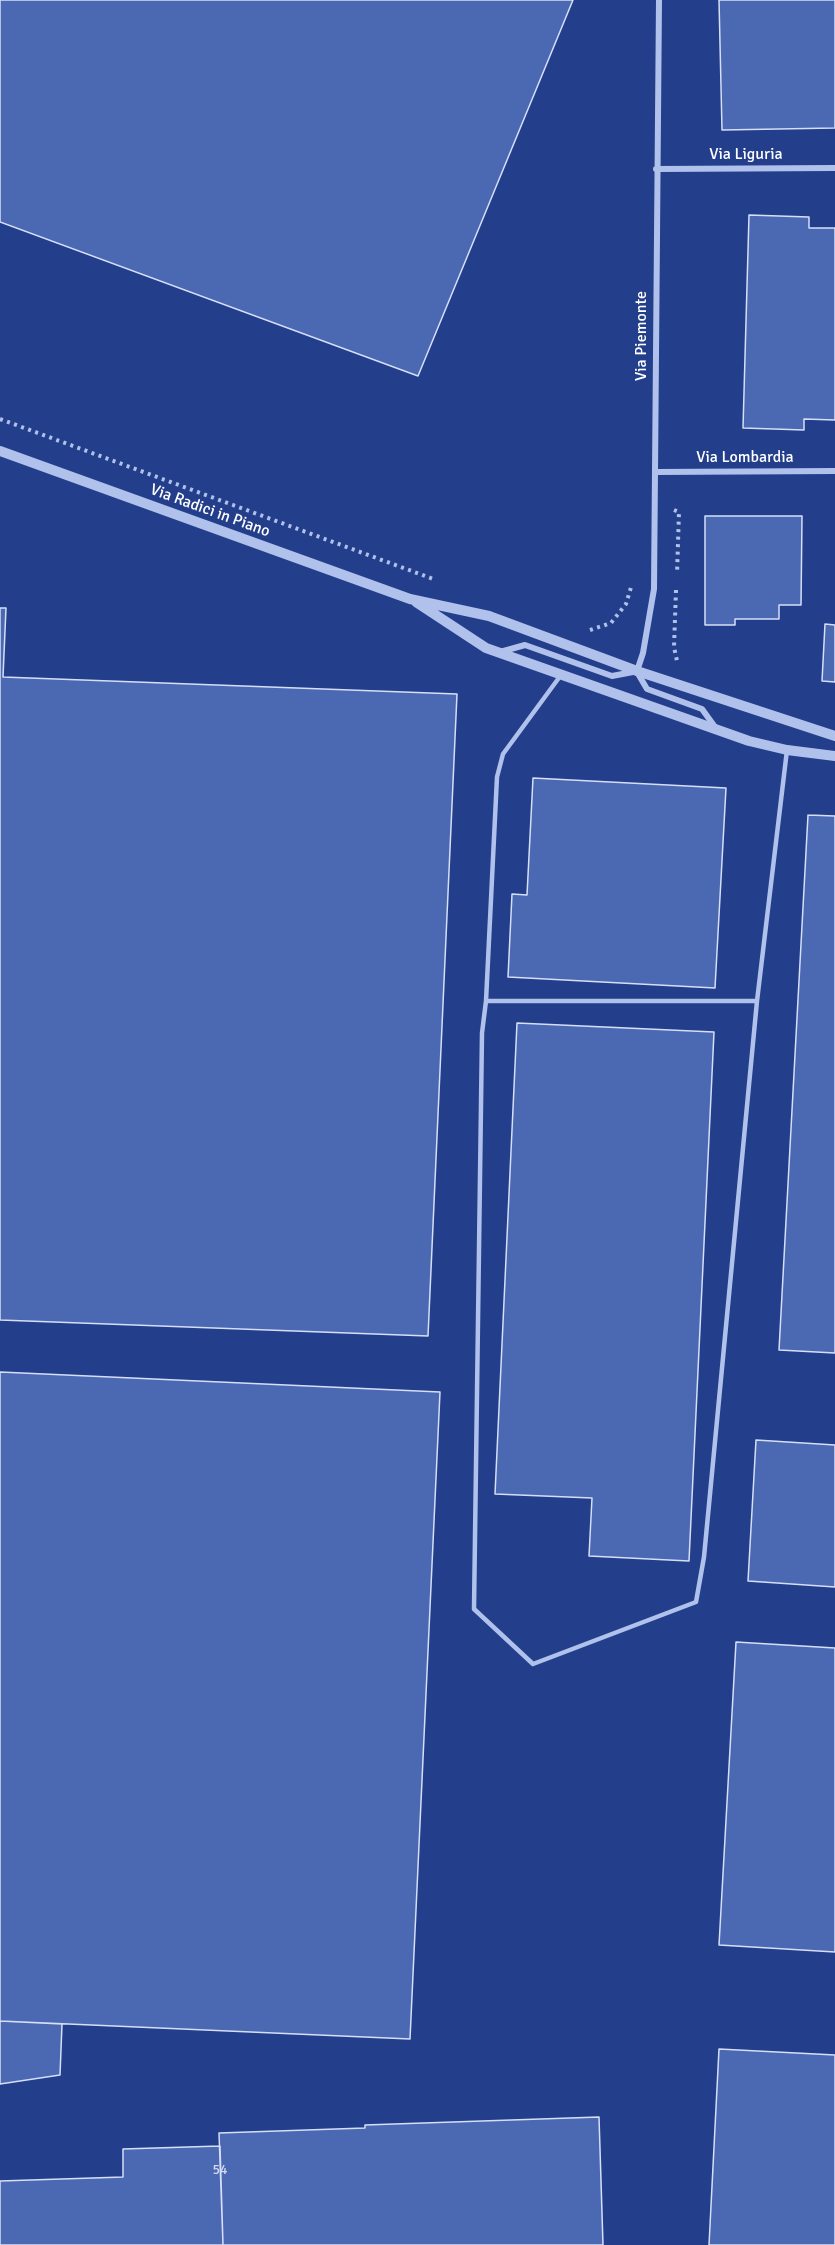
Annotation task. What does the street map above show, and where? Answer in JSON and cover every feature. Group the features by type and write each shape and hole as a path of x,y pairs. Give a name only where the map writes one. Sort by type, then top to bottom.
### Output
{"street":[{"name":"Via Piemonte","path":"637,671 643,653 654,589 659,0"},
{"name":"Via Liguria","path":"656,169 835,168"},
{"name":"Via Radici in Piano","path":"0,451 410,599"},
{"name":"Via Lombardia","path":"655,472 835,471"},
{"path":"410,599 486,648 749,741 787,750 835,756"},
{"path":"410,599 489,616 637,671 835,736"},
{"path":"500,652 525,645 612,676 637,671"},
{"path":"637,671 647,689 702,709 716,729"}],"lane":[{"path":"561,674 503,754 497,777 486,1001 482,1033 474,1609 533,1664 696,1602 705,1545 757,1001 787,750"},
{"path":"486,1001 757,1001"}],"path":[{"path":"0,419 442,582"},
{"path":"583,632 612,622 626,604 634,578"}],"building":[{"path":"0,0 573,0 418,376 0,222"},
{"path":"719,0 835,0 835,128 722,130"},
{"path":"749,215 809,217 809,228 835,228 835,420 804,419 804,430 743,428"},
{"path":"705,516 802,516 801,605 779,605 779,619 735,619 735,625 705,625"},
{"path":"0,608 6,608 3,677 457,694 428,1336 0,1320"},
{"path":"825,624 835,625 835,682 822,681"},
{"path":"533,778 726,788 715,988 508,977 512,894 527,895"},
{"path":"808,815 835,816 835,1353 779,1350"},
{"path":"517,1023 714,1032 689,1561 589,1556 592,1498 495,1494"},
{"path":"0,1372 440,1392 410,2039 0,2021"},
{"path":"756,1440 835,1445 835,1587 748,1581"},
{"path":"736,1642 835,1648 835,1952 719,1945"},
{"path":"0,2021 62,2024 60,2075 0,2084"},
{"path":"719,2049 835,2055 835,2245 709,2245"},
{"path":"599,2117 603,2245 223,2245 219,2133 365,2128 365,2125"},
{"path":"220,2146 223,2245 0,2245 0,2181 123,2177 123,2149"}]}
